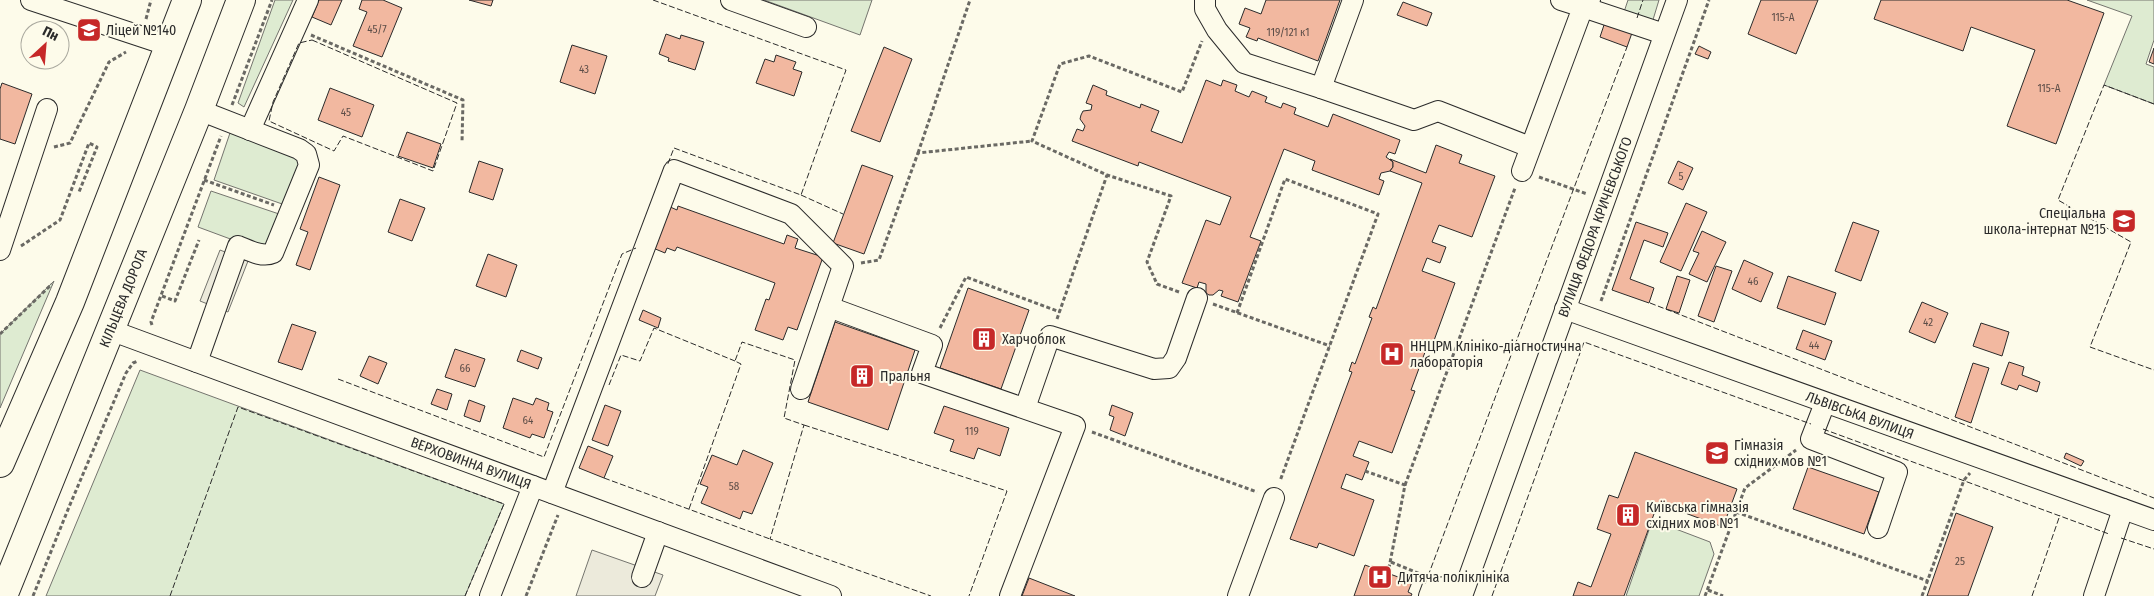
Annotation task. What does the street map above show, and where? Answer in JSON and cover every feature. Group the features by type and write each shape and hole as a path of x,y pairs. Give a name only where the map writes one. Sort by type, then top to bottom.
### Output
{"highway":[{"path":"0,462 70,302 188,0"},
{"name":"КІЛЬЦЕВА ДОРОГА","path":"3,596 199,110 241,0"}],"street":[{"path":"31,0 170,46"},
{"path":"250,130 308,0"},
{"path":"731,0 806,27"},
{"path":"1204,0 1205,9 1217,30 1244,62 1414,120 1438,110 1530,147"},
{"path":"1321,88 1353,0"},
{"path":"1561,0 1586,4 1664,34"},
{"name":"ВУЛИЦЯ ФЕДОРА КРИЧЕВСЬКОГО","path":"1464,591 1677,0"},
{"path":"1522,171 1586,4"},
{"path":"8,250 32,152 47,109"},
{"path":"197,362 238,246 260,254 268,255 273,253 309,165 306,154 299,149 199,110"},
{"path":"552,493 674,170 791,214 843,266 801,389"},
{"path":"1025,408 1050,336 1154,370 1169,368 1176,358 1197,298"},
{"path":"830,307 932,345 922,373 1075,426 1010,596"},
{"name":"ЛЬВІВСЬКА ВУЛИЦЯ","path":"1565,309 2154,520"},
{"name":"ВЕРХОВИННА ВУЛИЦЯ","path":"110,330 831,596"},
{"path":"1825,402 1811,439 1897,472 1878,528"},
{"path":"490,596 533,486"},
{"path":"1238,596 1274,498"},
{"path":"2094,596 2123,509"},
{"path":"642,577 658,532"},
{"path":"1429,596 1432,588 1464,591"}],"path":[{"path":"146,20 151,0"},
{"path":"33,596 126,373 133,363 148,360 158,331 151,322 272,0"},
{"path":"843,266 879,260 970,0"},
{"path":"1600,301 1709,0"},
{"path":"295,28 464,100 462,142"},
{"path":"1032,140 1060,64 1089,56 1182,92 1201,42 1217,30"},
{"path":"32,152 70,143 109,62 130,50"},
{"path":"918,153 1032,140 1107,175 1171,196 1147,262 1157,284 1330,346"},
{"path":"8,250 60,220 89,143 97,147 79,192"},
{"path":"1388,573 1405,485 1522,171 1592,195"},
{"path":"1050,336 1107,175"},
{"path":"1075,426 1274,498 1378,214 1285,179 1237,313"},
{"path":"204,180 291,211"},
{"path":"162,296 174,301 199,240"},
{"path":"932,345 966,277 1060,312"},
{"path":"0,334 54,281"},
{"path":"1706,596 1745,488 1811,439"},
{"path":"1365,471 1405,485"},
{"path":"1922,596 1964,480 1970,474"},
{"path":"1736,512 1928,581"},
{"path":"526,596 558,514"},
{"path":"1708,590 1723,596"}],"green space":[{"path":"275,0 293,0 244,107 238,103"},
{"path":"764,0 872,0 860,35"},
{"path":"1628,0 1659,0 1652,23 1624,12"},
{"path":"2087,0 2154,0 2154,40 2146,64 2154,67 2154,104 2104,85 2132,16"},
{"path":"232,127 296,153 301,165 285,205 214,180"},
{"path":"211,191 282,215 272,246 260,250 198,227"},
{"path":"54,281 0,408 0,334"},
{"path":"140,370 504,504 465,596 46,596"},
{"path":"1660,523 1710,542 1714,554 1699,596 1626,596 1650,527"}],"shaded area":[{"path":"220,250 248,261 228,312 200,301"},
{"path":"592,550 663,575 655,596 576,596"}],"building":[{"path":"319,0 342,0 331,25 312,17"},
{"path":"362,0 383,0 402,8 382,57 353,46 367,12 359,9"},
{"path":"469,0 493,0 491,6"},
{"path":"1266,0 1340,0 1318,61 1258,38 1257,41 1246,37 1250,28 1239,24 1245,8 1261,14"},
{"path":"1761,0 1818,0 1796,54 1748,34"},
{"path":"1881,0 2067,0 2104,13 2056,144 2007,126 2035,50 1971,27 1963,51 1874,19"},
{"path":"1403,2 1432,13 1427,26 1397,15"},
{"path":"1606,19 1633,30 1627,47 1600,37"},
{"path":"666,34 680,39 681,35 704,42 695,70 668,61 669,58 659,54"},
{"path":"572,45 607,56 595,94 560,82"},
{"path":"1699,46 1711,52 1708,59 1695,54"},
{"path":"884,47 912,59 880,142 851,131"},
{"path":"2154,48 2154,64 2149,62"},
{"path":"776,55 796,62 793,69 802,72 794,96 756,83 765,59 774,62"},
{"path":"1206,80 1221,86 1223,80 1237,85 1235,91 1249,97 1252,91 1267,97 1265,102 1281,108 1283,103 1296,108 1294,114 1328,127 1333,114 1400,140 1395,154 1389,152 1386,157 1393,162 1393,167 1390,171 1381,173 1379,179 1384,181 1379,195 1312,170 1315,161 1284,149 1250,237 1261,241 1238,302 1221,296 1223,291 1219,290 1213,295 1209,295 1206,293 1206,284 1199,282 1197,288 1182,283 1206,220 1220,225 1231,197 1139,162 1138,166 1072,141 1077,129 1083,131 1085,126 1080,119 1083,111 1091,110 1092,105 1086,103 1093,85 1107,91 1106,95 1140,108 1141,104 1159,111 1151,131 1182,143"},
{"path":"2,83 32,94 15,144 0,139 0,89"},
{"path":"330,88 374,105 362,137 318,120"},
{"path":"407,132 441,144 433,168 398,156"},
{"name":"ННЦРМ Клініко-діагностична лабораторія","path":"1436,145 1462,155 1459,163 1495,176 1472,237 1439,225 1432,242 1446,247 1440,263 1427,258 1422,271 1455,283 1432,346 1428,344 1411,390 1415,391 1392,453 1359,441 1353,456 1369,462 1362,480 1346,474 1341,488 1374,500 1354,556 1319,543 1317,548 1290,539 1352,372 1349,371 1352,362 1355,364 1372,318 1369,317 1373,307 1376,309 1422,183 1390,171 1393,167 1393,162 1390,159 1426,173"},
{"path":"479,161 503,169 493,200 469,192"},
{"path":"1678,161 1693,168 1683,190 1668,183"},
{"path":"862,165 893,176 864,254 833,243"},
{"path":"319,177 340,185 310,270 296,265 308,232 300,229"},
{"path":"400,199 425,208 412,241 388,232"},
{"path":"1686,203 1707,212 1681,271 1660,262"},
{"path":"668,206 677,210 678,206 784,244 787,235 798,239 795,248 823,257 797,330 788,327 783,340 755,330 766,299 769,300 775,283 677,247 675,251 667,248 665,253 653,248"},
{"path":"1636,222 1668,233 1663,247 1644,240 1630,279 1654,288 1649,303 1612,290"},
{"path":"1853,222 1879,231 1861,281 1835,271"},
{"path":"1702,231 1726,242 1707,282 1689,274 1699,253 1693,251"},
{"path":"488,254 517,265 506,297 476,286"},
{"path":"1744,260 1773,273 1761,302 1732,289"},
{"path":"1716,266 1732,271 1714,322 1698,316"},
{"path":"1677,276 1690,280 1679,313 1666,309"},
{"path":"1788,276 1836,293 1825,325 1777,308"},
{"name":"Харчоблок","path":"968,288 1029,310 1001,389 940,368"},
{"path":"1922,302 1948,313 1935,343 1909,332"},
{"path":"643,310 661,318 658,328 639,320"},
{"name":"Пральня","path":"835,322 915,350 888,430 808,402"},
{"path":"1981,323 2009,332 2002,356 1973,346"},
{"path":"292,324 316,332 302,370 278,362"},
{"path":"1803,330 1832,341 1825,360 1796,349"},
{"path":"455,349 485,359 475,387 445,377"},
{"path":"521,350 542,358 538,369 517,361"},
{"path":"369,356 387,363 378,384 360,376"},
{"path":"2009,362 2024,367 2022,375 2040,382 2037,392 2019,385 2017,390 2001,384"},
{"path":"1973,363 1989,368 1971,423 1955,417"},
{"path":"437,389 452,394 447,410 431,404"},
{"path":"513,398 533,405 536,398 549,403 547,410 553,412 544,438 532,434 530,438 503,428"},
{"path":"469,400 485,406 480,422 464,416"},
{"path":"605,405 621,411 608,446 592,440"},
{"path":"1112,405 1133,413 1125,436 1110,430 1114,417 1109,415"},
{"path":"944,406 1009,428 1000,456 978,448 974,459 950,451 954,440 934,433"},
{"path":"588,446 613,456 604,478 579,468"},
{"path":"743,450 773,463 752,514 743,511 740,519 701,503 708,487 700,484 712,455 737,465"},
{"name":"Київська гімназія східних мов №1","path":"1635,452 1737,489 1723,527 1658,503 1624,596 1573,596 1578,582 1591,587 1611,534 1597,529 1609,495 1618,498"},
{"path":"2066,453 2084,461 2081,466 2064,458"},
{"path":"1808,467 1879,492 1864,534 1793,509"},
{"path":"1956,513 1993,527 1968,596 1927,596"},
{"name":"Дитяча поліклініка","path":"1365,565 1412,582 1408,592 1412,594 1411,596 1354,596"},
{"path":"1029,578 1075,596 1022,596"}],"fence":[{"path":"653,0 846,70 801,195 674,148 667,166"},
{"path":"1637,18 1643,0"},
{"path":"312,40 457,103 433,171 343,136 334,151 269,121 273,102 299,43 312,40"},
{"path":"1425,584 1627,47"},
{"path":"2154,104 2104,85 2058,200 2131,242 2090,347 2154,370"},
{"path":"801,195 843,214"},
{"path":"338,379 544,457 622,254 636,248"},
{"path":"1650,303 2154,498"},
{"path":"609,385 621,355 640,361 654,328 735,361"},
{"path":"689,509 741,364 735,361 742,342 795,360 784,418 804,425 770,539 931,596"},
{"path":"1492,596 1584,342 1811,424"},
{"path":"170,596 238,407 504,504 465,596"},
{"path":"804,425 1007,491 969,596"},
{"path":"1823,429 2109,534"},
{"path":"604,478 770,539"},
{"path":"2032,596 2060,515"},
{"path":"2121,538 2154,549"}],"place":[{"name":"Ліцей №140","path":"89,30"},
{"name":"Спеціальна школа-інтернат №15","path":"2124,221"},
{"name":"Харчоблок","path":"984,339"},
{"name":"ННЦРМ Клініко-діагностична лабораторія","path":"1392,354"},
{"name":"Пральня","path":"862,376"},
{"name":"Гімназія східних мов №1","path":"1717,453"},
{"name":"Київська гімназія східних мов №1","path":"1628,515"},
{"name":"Дитяча поліклініка","path":"1380,577"}]}
